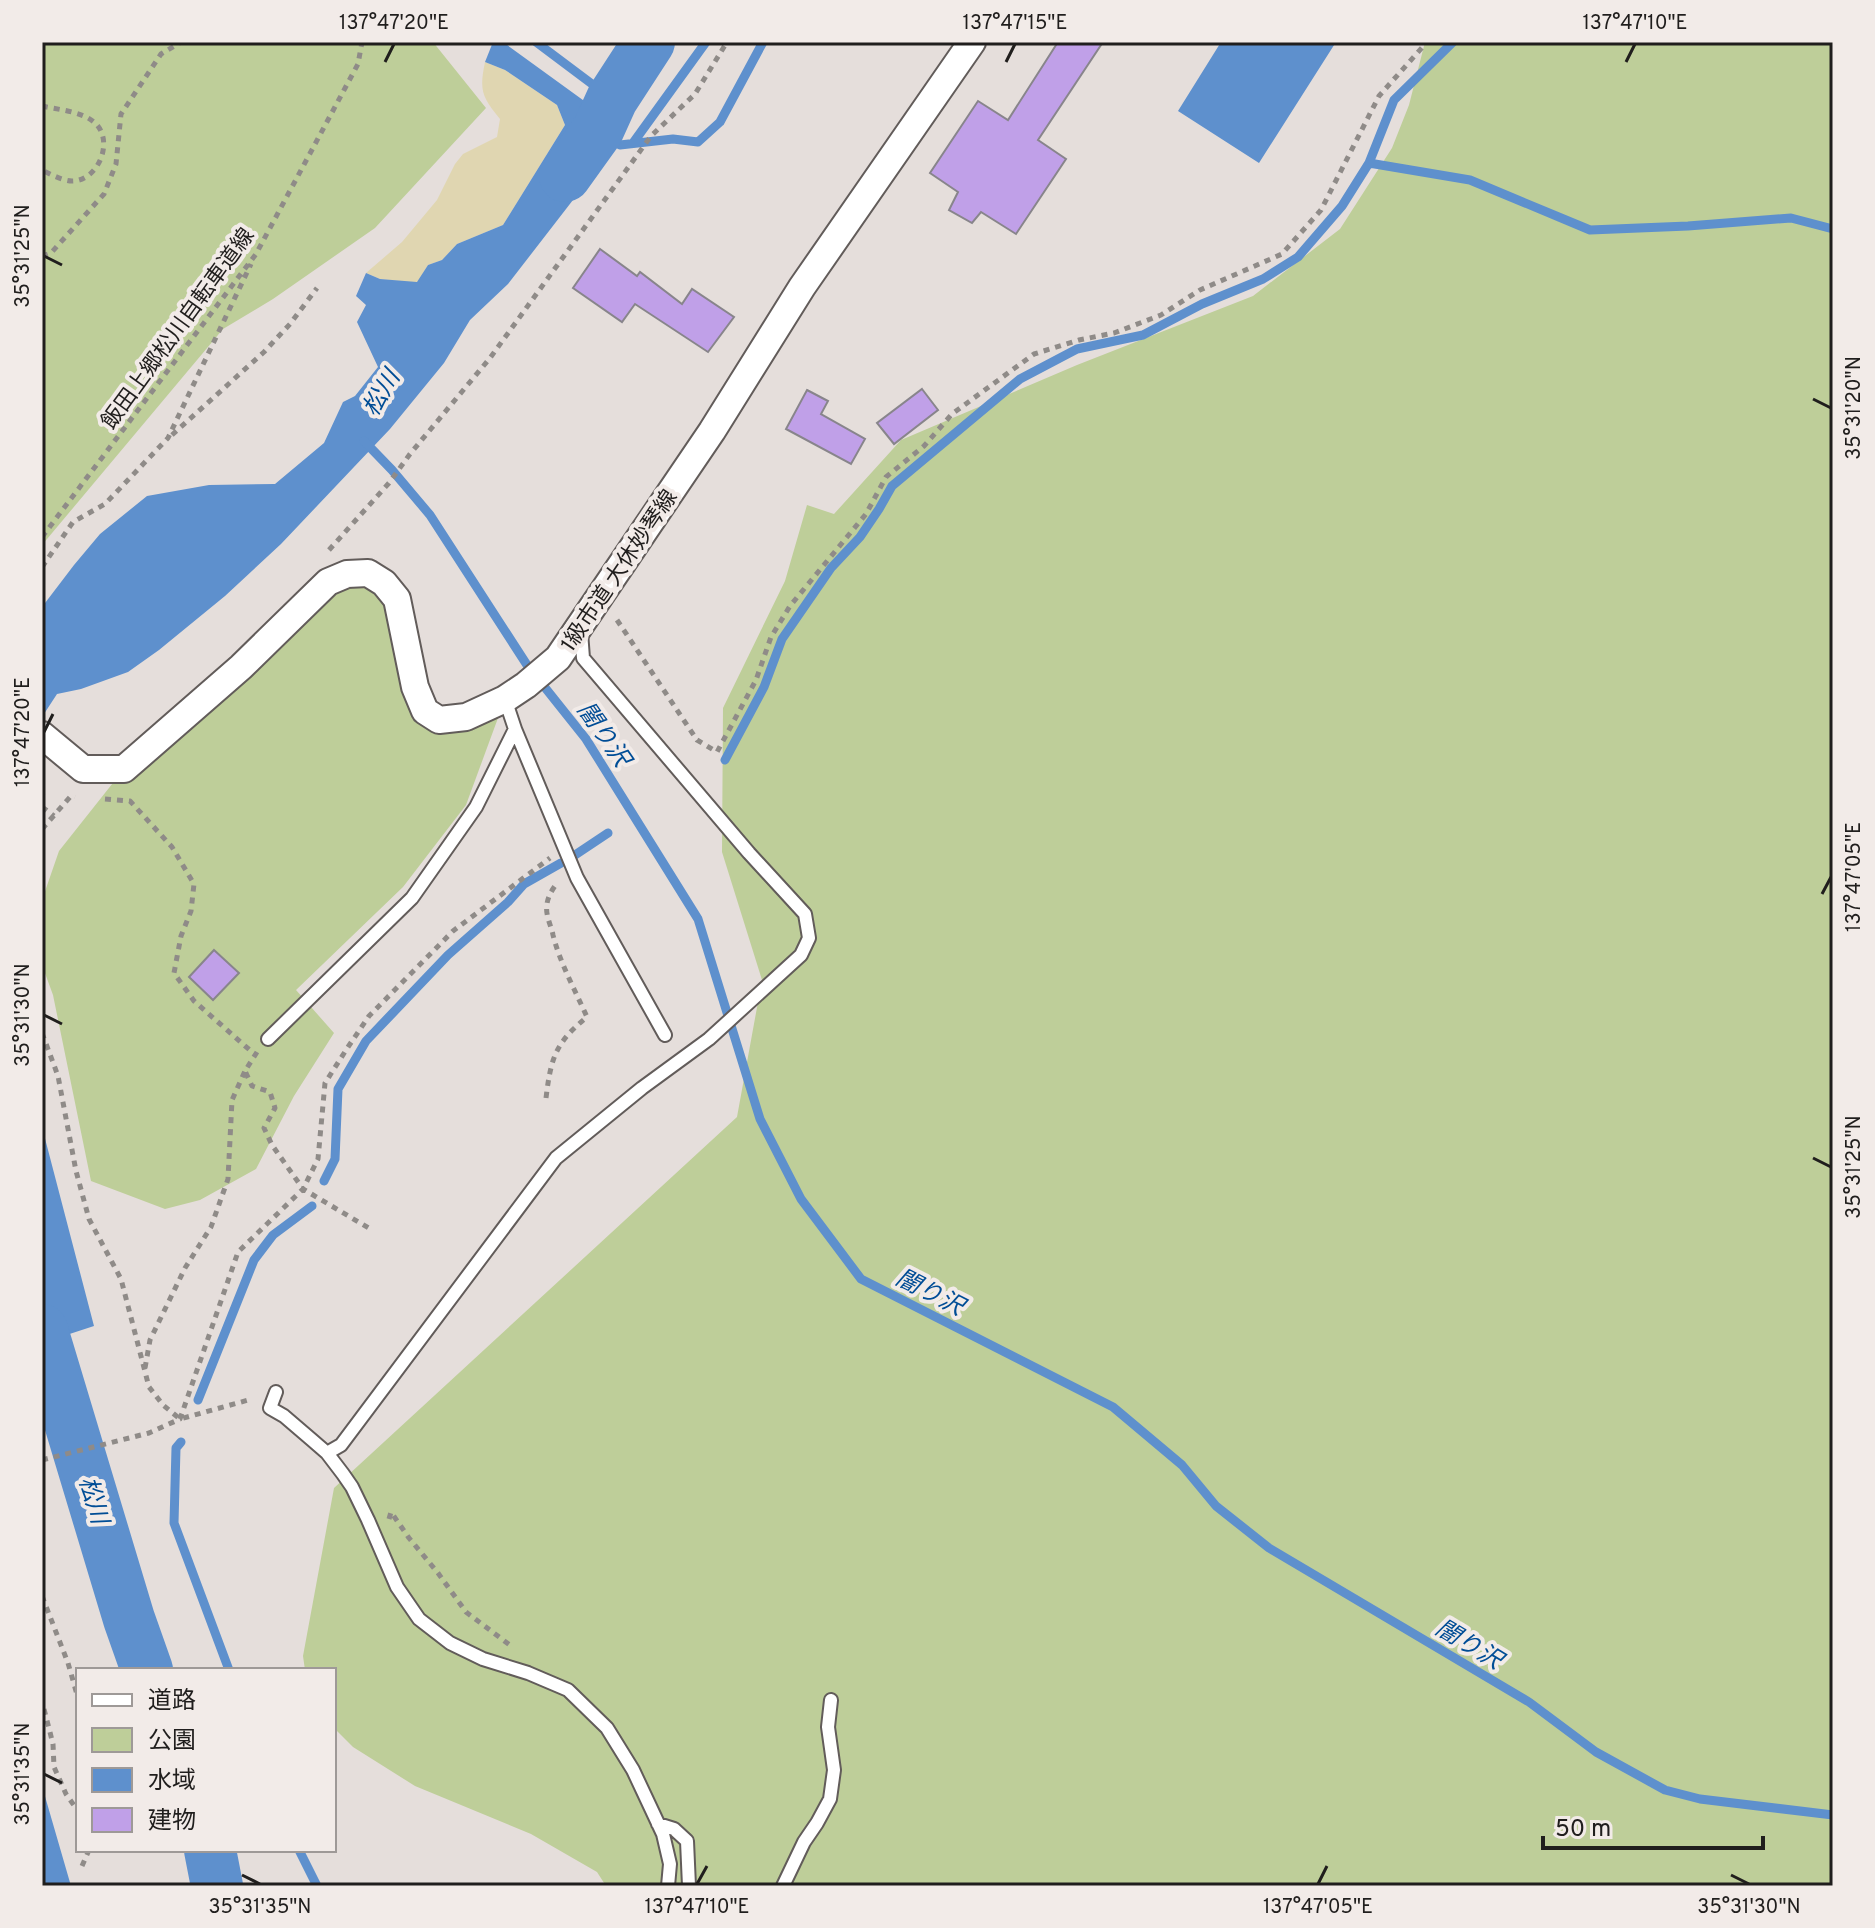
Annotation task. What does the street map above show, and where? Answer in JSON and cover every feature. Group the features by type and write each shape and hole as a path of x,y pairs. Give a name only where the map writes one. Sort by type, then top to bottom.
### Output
{"street":[{"name":"1級市道 大休妙琴線","path":"42,735 83,769 124,769 241,667 328,582 347,574 368,573 384,583 397,599 415,687 425,711 439,720 466,717 515,692 558,658 712,431 802,287 972,42"}],"lane":[{"path":"327,1453 341,1445 556,1158 642,1088 709,1039 801,955 809,938 805,914 583,658 580,626"},
{"path":"515,692 515,729 577,878 665,1035"},
{"path":"268,1039 412,898 476,807 515,729"},
{"path":"276,1392 270,1408 327,1453 352,1487 397,1587 419,1619 450,1643 483,1659 568,1690 607,1728 633,1770 663,1834 670,1864 668,1886"},
{"path":"783,1886 804,1842 830,1799 834,1770 828,1727 831,1700"},
{"path":"658,1824 674,1829 687,1841 689,1886"}],"path":[{"path":"42,256 51,253 104,194 116,164 121,114 161,54 181,42"},
{"name":"飯田上郷松川自転車道線","path":"42,537 256,254 358,64 362,42"},
{"path":"389,483 490,358 651,136 695,94 727,42"},
{"path":"605,589 618,621 697,740 717,752 756,680 771,637 790,606 866,514 886,477 924,446 952,414 1034,354 1114,333 1161,315 1200,290 1282,254 1321,210 1379,96 1427,42"},
{"path":"42,106 83,116 97,124 104,145 95,169 88,176 72,181 42,170"},
{"path":"168,438 256,254"},
{"path":"42,567 73,522 105,504 168,438 264,352 317,288"},
{"path":"42,829 71,796 86,798"},
{"path":"101,799 130,801 172,847 194,884 191,911 181,936 174,973 194,1001 255,1055"},
{"path":"42,807 54,816"},
{"path":"180,1419 238,1252 303,1189 318,1159 325,1083 369,1016 453,931 564,848"},
{"path":"546,1098 548,1076 556,1050 568,1032 587,1017 555,947 546,905 551,891 563,877 577,878"},
{"path":"42,1033 58,1076 76,1171 89,1219 121,1279 149,1387 163,1405 180,1419"},
{"path":"145,1370 150,1340 185,1268 211,1227 228,1179 232,1100 245,1071 268,1039"},
{"path":"245,1071 252,1086 270,1092 275,1108 264,1128 272,1145 303,1189 372,1230"},
{"path":"42,1460 149,1433 180,1419 276,1392"},
{"path":"388,1523 391,1512 466,1612 518,1651"},
{"path":"42,1596 76,1691"},
{"path":"44,1709 53,1744 54,1767 76,1808"},
{"path":"82,1866 88,1852"}],"green space":[{"path":"42,42 433,42 486,108 375,228 273,299 223,329 42,545"},
{"path":"1425,42 1833,42 1833,1886 606,1886 597,1872 531,1834 415,1786 353,1747 336,1730 336,1668 305,1668 303,1656 334,1488 737,1117 762,980 722,852 723,708 785,581 807,505 834,514 901,440 1077,365 1253,296 1340,229 1392,148 1409,105"},
{"path":"328,582 384,583 425,710 505,699 466,805 403,887 296,990 334,1033 294,1096 256,1169 200,1200 165,1209 91,1181 53,995 42,965 42,900 59,851 124,769"}],"sand":[{"path":"485,62 505,70 557,105 565,125 503,225 457,244 442,260 428,265 417,283 380,279 366,273 402,242 437,200 463,154 497,137 500,119 489,105 482,87"}],"water":[{"path":"493,42 503,42 616,124 590,178 508,284 470,320 444,363 390,429 281,544 225,596 159,650 128,672 57,694 42,717 42,607 100,534 147,496 209,485 275,484 324,443 343,402 355,396 378,367 357,322 366,305 356,296 366,273 380,279 417,282 428,265 442,260 457,244 503,225 565,125 557,105 505,70 485,62"},
{"path":"1221,42 1336,42 1259,163 1178,111"},
{"path":"42,1127 94,1326 42,1343"},
{"path":"42,1786 71,1886 42,1886"}],"building":[{"path":"1058,42 1103,42 1038,140 1066,159 1016,234 981,212 972,223 949,210 958,192 930,173 978,101 1008,120"},
{"path":"600,249 637,276 640,272 682,304 692,289 734,317 708,352 635,304 622,322 573,288"},
{"path":"922,389 938,410 894,444 877,423"},
{"path":"807,390 828,401 821,414 865,439 851,464 786,429"},
{"path":"214,950 239,973 213,1000 189,977"}],"waterway":[{"path":"536,42 612,99"},
{"name":"松川","path":"565,176 598,130 612,99 649,42"},
{"path":"633,143 706,42"},
{"path":"600,132 620,145 673,139 698,142 720,122 763,42"},
{"path":"725,760 764,687 782,639 831,568 860,537 892,486 1020,379 1077,349 1143,335 1202,304 1263,279 1298,257 1342,206 1369,163 1394,100 1453,42"},
{"path":"1369,163 1470,180 1590,230 1791,218 1833,229"},
{"name":"闇り沢","path":"364,441 430,515 527,665 586,739 698,919 760,1119 801,1199 861,1279 1113,1407 1182,1465 1216,1506 1269,1548 1529,1702 1596,1752 1665,1790 1700,1799 1833,1815"},
{"path":"575,855 608,833"},
{"path":"324,1181 335,1159 338,1089 366,1041 448,955 524,884 561,863"},
{"path":"198,1400 254,1260 273,1235 312,1206"},
{"name":"松川","path":"42,1330 146,1668"},
{"path":"181,1442 176,1448 174,1523 228,1668"},
{"name":"松川","path":"210,1852 217,1886"},
{"path":"300,1852 317,1886"}]}
